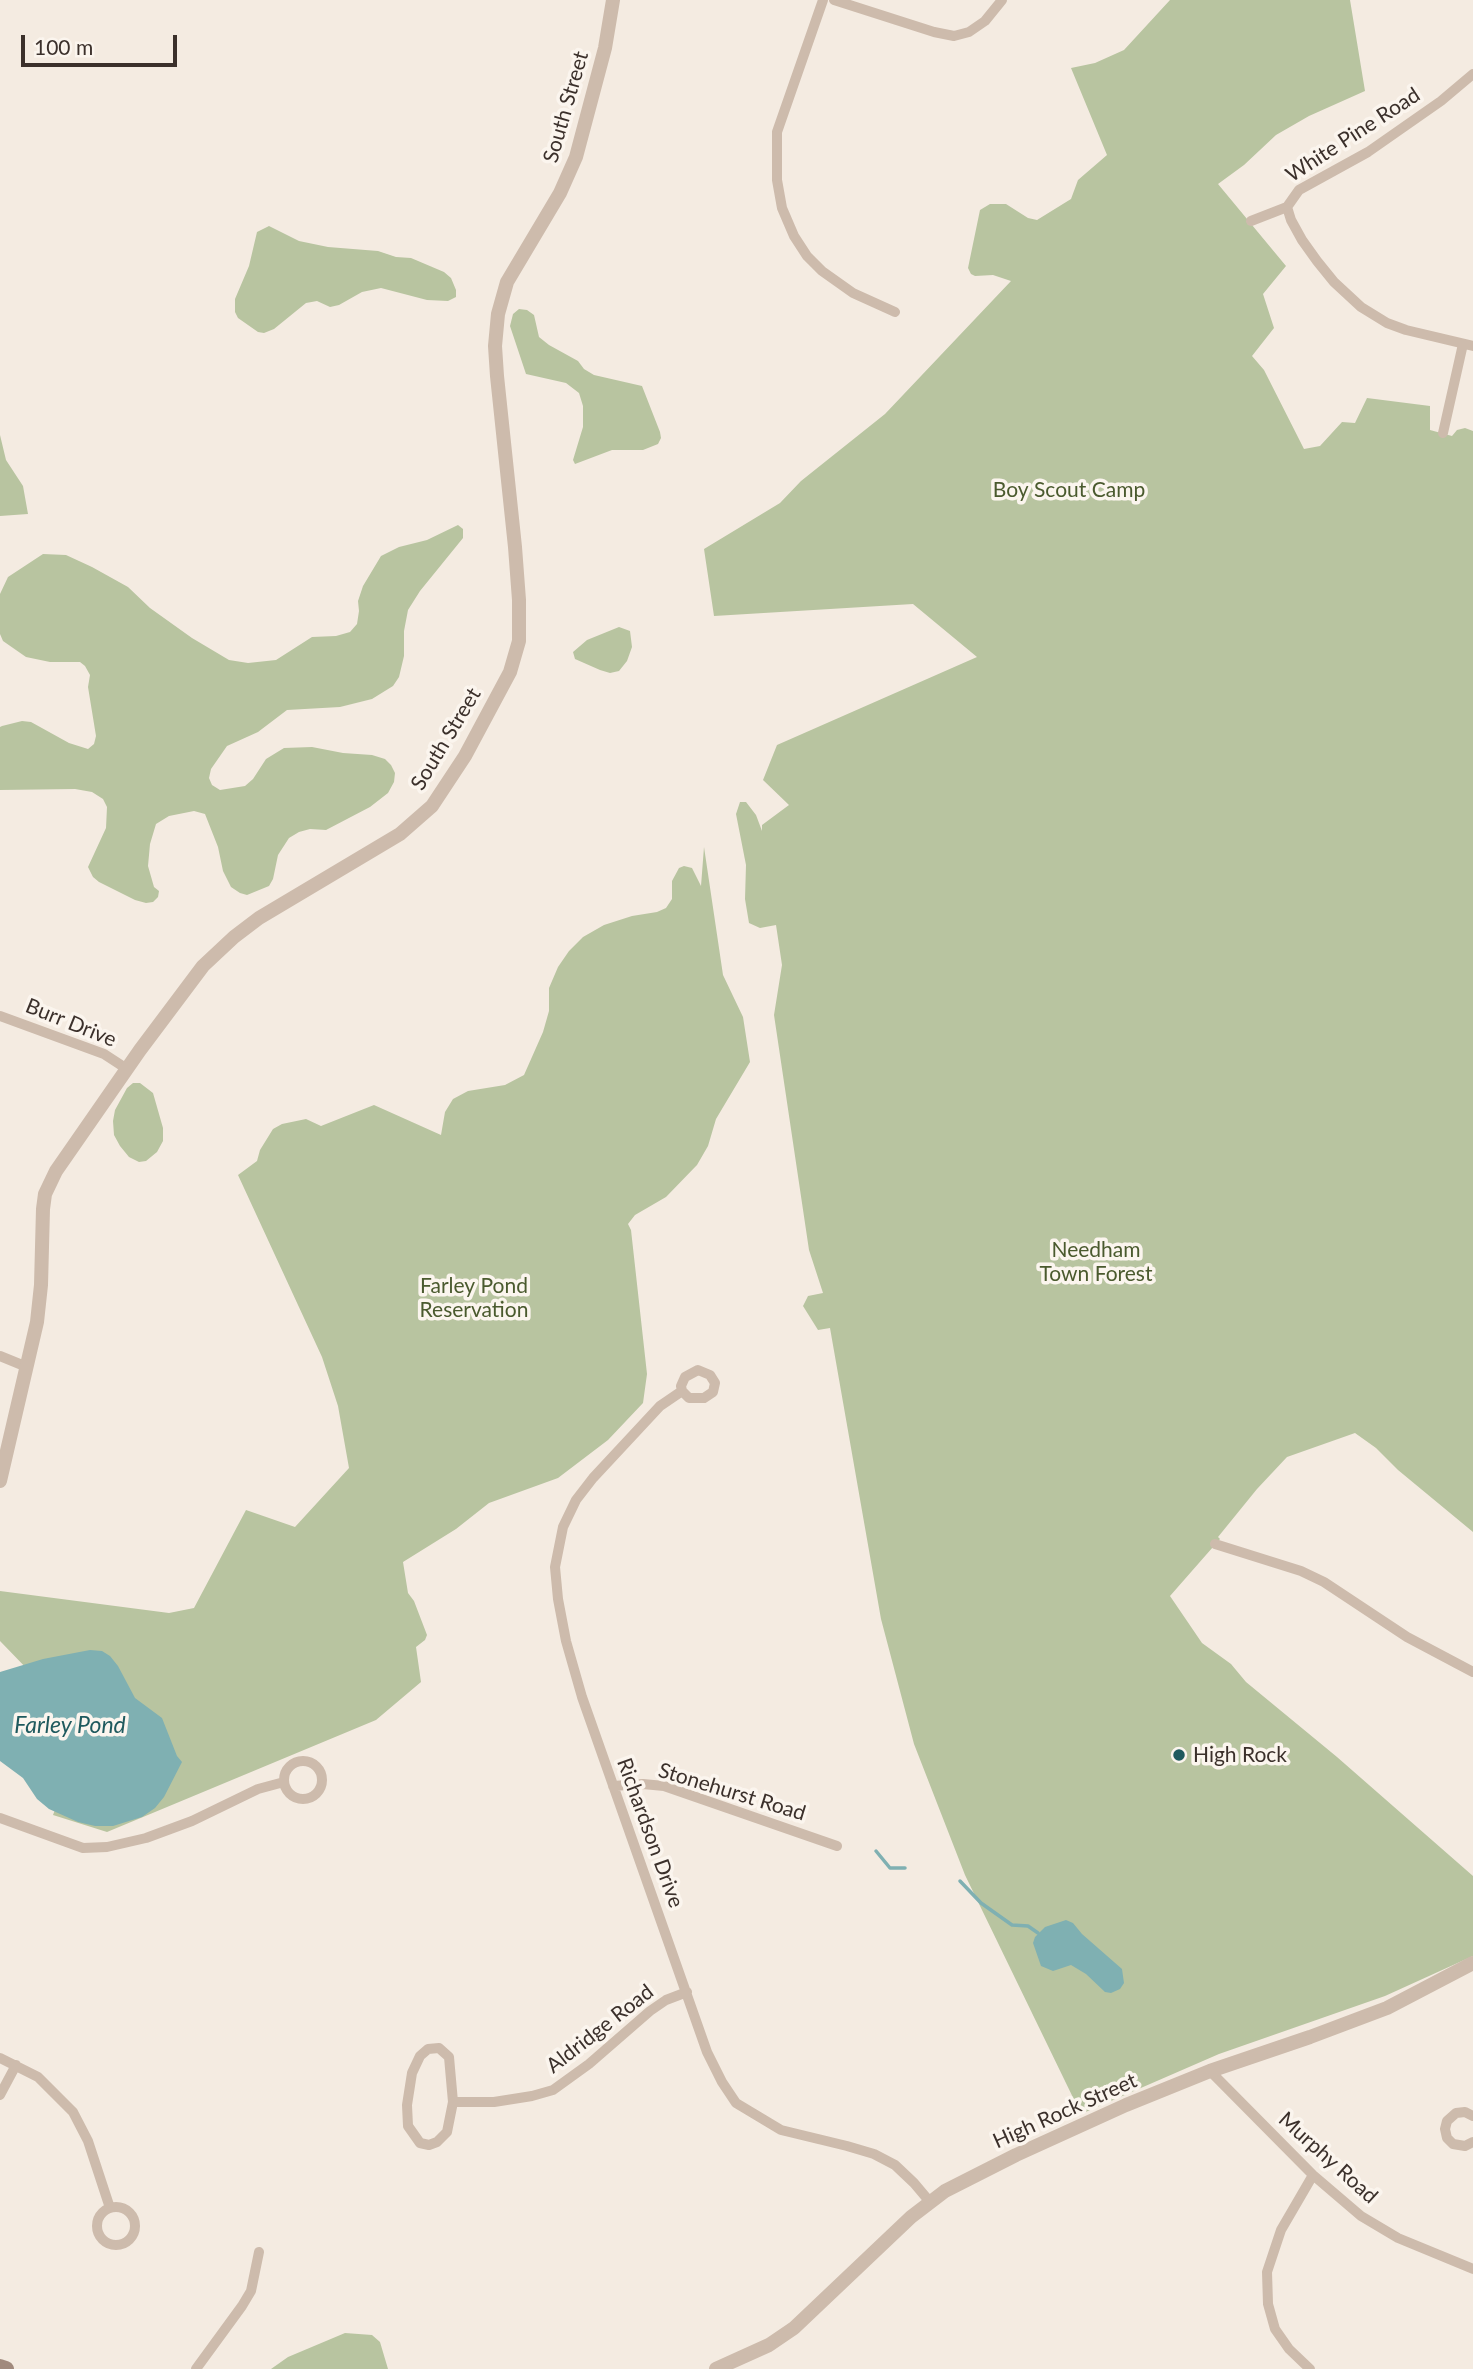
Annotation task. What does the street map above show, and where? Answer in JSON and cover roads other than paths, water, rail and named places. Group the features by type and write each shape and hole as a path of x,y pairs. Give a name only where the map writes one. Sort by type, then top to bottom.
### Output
{"main road":[{"path":"0,2367 6,2369"}],"street":[{"name":"South Street","path":"0,1481 38,1310 43,1212 46,1194 56,1171 203,967 234,937 260,918 400,834 432,806 465,756 510,672 519,641 519,600 497,376 496,321 508,282 560,193 576,157 605,48 613,0"},
{"path":"822,0 777,132 777,180 782,208 794,236 807,256 822,271 853,293 895,312"},
{"path":"834,0 954,36 970,32 985,21 1002,0"},
{"name":"White Pine Road","path":"1251,220 1287,206 1299,190 1368,152 1473,74"},
{"path":"1287,206 1291,220 1317,261 1334,282 1362,307 1387,323 1406,330 1468,345 1443,433"},
{"name":"Burr Drive","path":"0,1016 104,1054 127,1069"},
{"path":"0,1356 27,1367"},
{"name":"Richardson Drive","path":"682,1391 660,1406 583,1490 568,1515 556,1554 558,1599 566,1641 613,1786 707,2052 722,2082 736,2103 781,2130 874,2154 895,2165 930,2203"},
{"path":"1214,1544 1301,1571 1345,1595 1407,1637 1473,1672"},
{"path":"0,1818 83,1848 107,1847 146,1838 192,1821 258,1789 284,1782"},
{"name":"Stonehurst Road","path":"613,1786 664,1786 837,1846"},
{"name":"High Rock Street","path":"716,2369 769,2345 794,2328 890,2237 945,2191 1061,2134 1210,2071 1387,2008 1473,1963"},
{"name":"Aldridge Road","path":"453,2102 494,2102 553,2090 589,2064 650,2011 666,2000 687,1992"},
{"path":"439,2048 449,2057 453,2102 447,2132 438,2142 429,2145 420,2143 412,2134 406,2116 408,2082 420,2056 428,2049 439,2048"},
{"path":"0,2058 48,2085 73,2112 88,2141 110,2208"},
{"path":"0,2095 16,2065"},
{"name":"Murphy Road","path":"1210,2071 1313,2175 1345,2203 1380,2228 1412,2245 1473,2269"},
{"path":"1473,2116 1465,2112 1456,2113 1447,2121 1445,2129 1447,2138 1456,2145 1465,2146 1473,2141"},
{"path":"1310,2369 1275,2329 1268,2304 1267,2272 1281,2230 1313,2175"},
{"path":"196,2369 243,2306 251,2291 259,2252"}],"water":[{"name":"Farley Pond","path":"90,1650 102,1651 110,1656 135,1698 162,1718 182,1762 164,1797 155,1808 142,1817 113,1826 78,1822 49,1809 37,1799 23,1778 0,1761 0,1672 43,1659"},
{"path":"1066,1920 1073,1923 1122,1969 1124,1983 1120,1989 1111,1993 1105,1992 1086,1974 1071,1965 1053,1971 1041,1966 1033,1943 1035,1937 1045,1927"}],"waterway":[{"path":"876,1851 890,1868 905,1868"},
{"path":"960,1881 981,1903 1012,1925 1028,1926 1038,1933"}],"place":[{"name":"High Rock","path":"1179,1755"}],"park label":[{"name":"Boy Scout Camp","path":"1069,490"},
{"name":"Needham Town Forest","path":"1096,1262"},
{"name":"Farley Pond Reservation","path":"474,1298"}]}
